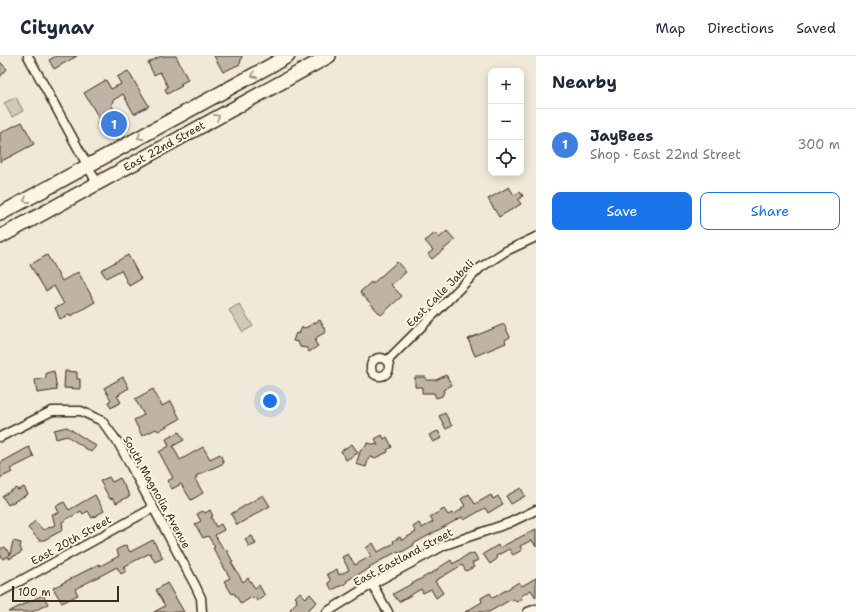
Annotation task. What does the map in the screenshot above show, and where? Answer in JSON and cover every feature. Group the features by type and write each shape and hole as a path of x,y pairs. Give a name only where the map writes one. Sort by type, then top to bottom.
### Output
{"main road":[{"name":"East 22nd Street","path":"0,214 288,56"},
{"path":"292,56 300,72"},
{"name":"East 22nd Street","path":"0,237 329,56"}],"street":[{"path":"28,56 97,183"},
{"name":"East Calle Jabali","path":"387,361 480,268 506,251 536,237"},
{"name":"South Magnolia Avenue","path":"0,437 52,411 81,411 102,422 119,444 195,585 201,598 202,612"},
{"name":"East 20th Street","path":"0,592 153,508"},
{"name":"East Eastland Street","path":"326,612 372,584 445,545 508,523 536,510"},
{"path":"372,584 388,612"},
{"path":"528,612 536,609"}],"shaded area":[{"path":"16,97 23,111 12,117 4,103"},
{"path":"239,304 253,326 243,332 229,310"}],"building":[{"path":"56,56 77,56 54,69 49,60"},
{"path":"161,56 176,56 188,80 180,84 182,86 167,94 165,89 168,87 160,72 154,75 148,63"},
{"path":"214,56 242,56 240,64 223,72"},
{"path":"0,62 7,69 0,77"},
{"path":"128,71 149,106 134,114 123,94 112,101 113,103 111,104 124,128 106,138 97,123 101,121 84,93 106,80 111,89 121,84 117,77"},
{"path":"22,122 34,144 0,162 0,133"},
{"path":"509,187 514,195 520,192 523,196 518,200 521,204 499,217 488,199"},
{"path":"447,231 455,240 432,259 428,254 433,250 425,241 435,233 439,238"},
{"path":"47,255 62,281 78,272 95,302 71,316 70,314 60,319 55,308 64,304 54,286 46,291 30,265"},
{"path":"128,255 141,279 129,286 121,270 106,278 101,270"},
{"path":"397,262 406,272 391,285 402,296 381,315 360,292 371,282 372,284"},
{"path":"320,320 326,332 317,337 315,342 318,346 309,352 307,348 300,347 298,342 293,341 296,333 299,334 302,327 305,328"},
{"path":"504,324 510,337 505,340 506,343 475,356 468,339"},
{"path":"54,371 57,390 37,393 35,380 46,378 46,373"},
{"path":"65,371 77,372 77,379 80,379 80,389 64,388"},
{"path":"446,375 452,385 443,390 444,392 442,396 436,398 434,393 422,393 422,387 415,387 415,377 426,377 426,380 436,380"},
{"path":"123,377 129,388 117,396 121,402 111,408 108,402 111,400 104,388"},
{"path":"153,389 162,406 171,401 180,419 158,431 156,429 142,436 134,420 144,415 135,399"},
{"path":"445,413 452,426 446,429 439,416"},
{"path":"67,427 96,446 91,452 67,436 56,439 54,430"},
{"path":"438,431 442,438 433,442 429,435"},
{"path":"179,432 184,440 173,446 180,460 203,447 210,459 220,454 224,463 196,476 197,478 195,479 203,493 191,500 181,484 172,489 167,481 173,478 159,452 169,446 166,439"},
{"path":"382,435 384,439 387,437 392,447 387,450 388,452 375,458 369,457 366,467 356,464 361,449 366,446 367,443 378,445 375,439"},
{"path":"352,444 358,453 346,460 341,451"},
{"path":"29,447 34,457 10,469 12,472 0,478 0,463"},
{"path":"109,477 112,482 120,478 130,496 116,503 113,498 110,499 100,481"},
{"path":"24,487 28,494 8,505 2,496 16,488 18,490"},
{"path":"521,488 525,496 511,504 506,496"},
{"path":"469,494 475,504 491,495 493,499 498,496 503,504 488,513 485,508 464,520 462,517 413,544 414,545 400,553 398,551 369,567 370,568 346,581 347,583 332,590 328,583 331,581 327,574 337,569 339,575 349,570 342,557 348,554 355,565 371,556 366,548 373,543 378,552 394,543 393,541 400,537 402,540 416,532 413,527 419,523 422,528 433,522 430,517 444,509 448,515 452,513 453,515 465,506 461,499"},
{"path":"95,495 104,511 92,518 88,511 83,514 81,511 62,522 63,530 44,540 39,540 28,528 35,521 43,530 55,525 52,514 59,513 56,506 64,502 69,510"},
{"path":"263,495 270,506 237,525 231,514"},
{"path":"210,510 213,516 211,517 216,527 221,524 224,530 215,535 224,550 226,549 233,562 231,562 243,582 248,578 255,588 259,585 265,596 257,601 255,597 253,599 252,597 241,604 234,593 232,594 224,581 230,578 213,548 215,547 208,536 203,538 195,524 201,521 197,514 203,511 205,513"},
{"path":"536,529 536,547 532,540 520,546 522,550 513,555 509,549 496,556 497,559 490,564 483,554 498,545 499,548"},
{"path":"252,536 256,544 249,547 245,539"},
{"path":"153,540 163,558 155,562 150,553 123,567 126,571 121,574 117,567 75,589 78,595 62,603 53,588 99,564 100,566 119,556 116,550 126,545 130,552"},
{"path":"13,541 21,543 20,547 22,552 9,559 9,556 3,559 0,554 0,549 5,547 10,555"},
{"path":"470,553 474,553 478,560 472,563 474,567 466,571 462,565 435,581 443,593 436,598 431,589 423,593 421,589 399,602 393,594 437,570 451,560 453,564"},
{"path":"536,578 536,598 531,590 521,596 522,599 516,602 514,599 511,601 510,600 489,612 465,612 482,602 481,598 490,593 493,598 519,582 522,586"},
{"path":"167,583 184,612 154,612 165,606 156,590"},
{"path":"300,592 306,598 310,594 317,602 305,612 293,612 290,609 297,602 295,597"},
{"path":"43,595 48,604 32,612 8,612"}],"place":[{"name":"JayBees","path":"114,124"}]}
